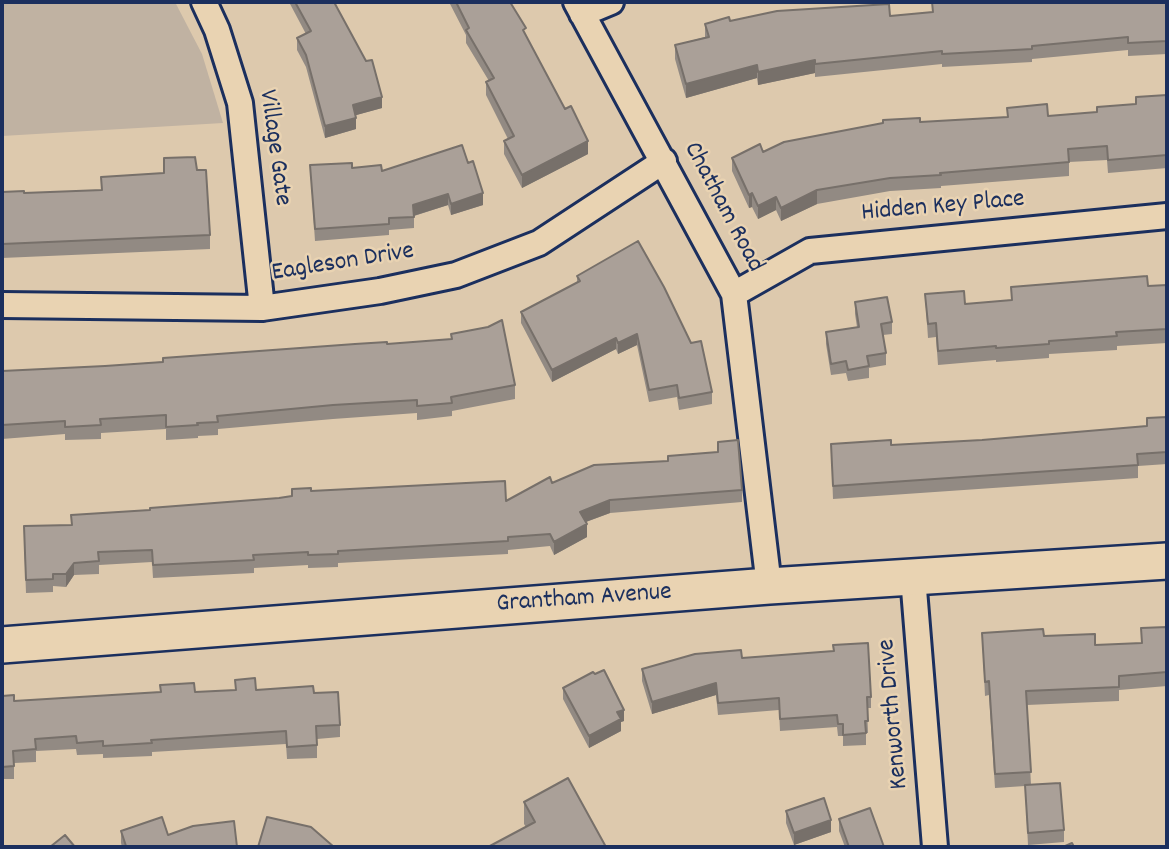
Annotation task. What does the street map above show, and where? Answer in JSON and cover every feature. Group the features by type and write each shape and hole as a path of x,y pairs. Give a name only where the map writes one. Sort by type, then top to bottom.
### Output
{"street":[{"name":"Village Gate","path":"204,2 217,30 240,103 262,308"},
{"path":"579,8 611,2"},
{"name":"Chatham Road","path":"579,8 734,294 769,586"},
{"name":"Eagleson Drive","path":"2,305 262,308 380,291 456,275 539,243 664,161"},
{"name":"Hidden Key Place","path":"734,294 810,251 1167,216"},
{"name":"Grantham Avenue","path":"2,645 769,586 1167,561"},
{"name":"Kenworth Drive","path":"913,577 935,847"}],"shaded area":[{"path":"2,2 175,2 202,54 223,123 2,136"}],"building":[{"path":"295,2 334,2 366,61 372,60 382,97 353,105 356,118 325,126 306,55 297,38 311,31"},
{"path":"456,2 510,2 526,28 523,30 565,109 571,106 588,141 522,175 504,141 514,136 486,82 494,78 466,30 469,28"},
{"path":"932,2 1167,2 1167,41 1128,43 1128,37 1032,46 1032,49 942,54 942,51 815,64 815,60 758,72 757,65 686,84 675,45 709,37 705,24 729,17 730,21 777,11 889,4 890,16 933,12"},
{"path":"1167,95 1167,155 1108,160 1107,146 1068,149 1069,162 890,178 817,190 781,208 776,197 758,206 752,193 749,195 732,158 760,144 763,152 784,142 883,123 883,120 920,118 920,122 1008,117 1007,108 1047,104 1048,116 1097,112 1097,107 1136,104 1136,97"},
{"path":"462,145 468,163 473,161 483,193 451,204 448,194 413,205 414,217 389,218 389,224 315,229 310,165 352,163 352,168 381,165 382,171"},
{"path":"195,157 197,170 206,170 210,235 2,244 2,192 102,190 101,177 164,173 164,158"},
{"path":"638,241 691,343 701,341 712,392 679,398 677,385 649,390 637,334 618,343 616,338 552,370 521,312 580,281 577,276"},
{"path":"1147,276 1148,286 1167,285 1167,329 1116,332 1117,336 1049,341 1049,344 938,351 936,323 928,324 925,294 964,291 965,304 1012,300 1011,287"},
{"path":"887,297 892,322 881,324 886,353 867,356 869,366 848,370 846,361 831,364 826,332 859,327 855,302"},
{"path":"502,320 515,385 451,397 452,403 417,406 417,400 333,405 217,416 218,422 166,427 166,415 100,419 101,425 65,427 65,421 2,425 2,371 163,362 163,358 452,339 451,334 488,327"},
{"path":"1167,417 1167,452 1137,454 1138,465 833,486 831,444 891,440 891,445 982,440 1147,426 1147,418"},
{"path":"738,440 742,490 610,500 580,512 587,524 554,542 550,534 508,537 508,541 338,551 338,554 308,555 308,552 253,555 254,560 153,565 152,550 98,552 99,561 74,563 66,574 53,574 53,579 26,580 24,526 72,525 71,515 279,498 292,496 292,489 311,488 311,491 505,481 506,501 550,477 552,483 594,465 668,461 668,456 718,452 718,442"},
{"path":"1167,627 1167,672 1119,676 1119,687 1026,691 1031,772 995,774 989,681 985,682 982,633 1043,629 1044,636 1095,634 1095,645 1142,643 1141,628"},
{"path":"868,643 871,697 867,697 866,733 843,735 843,724 838,724 837,715 780,719 779,698 718,703 716,683 652,702 642,669 695,654 741,650 742,658 834,651 833,645"},
{"path":"604,670 624,710 617,712 621,719 589,736 563,688 593,672 595,674"},
{"path":"255,678 256,690 313,686 314,693 338,692 340,725 316,726 317,745 287,747 286,731 103,746 103,741 77,743 76,736 35,739 36,749 13,751 14,766 2,767 2,696 14,695 14,701 161,692 160,685 194,683 195,692 236,690 235,680"},
{"path":"568,778 606,847 488,847 535,822 524,802"},
{"path":"1060,783 1064,830 1028,833 1025,785"},
{"path":"824,798 831,820 794,833 786,811"},
{"path":"870,808 884,847 849,847 839,819"},
{"path":"162,817 168,835 193,826 234,821 237,847 121,847 126,846 121,831"},
{"path":"267,817 311,827 334,847 258,847"},
{"path":"65,835 75,847 50,847"}]}
